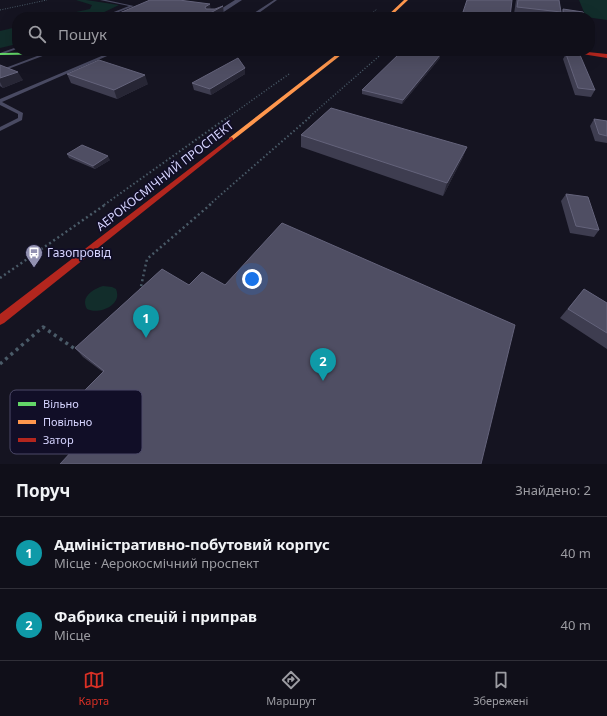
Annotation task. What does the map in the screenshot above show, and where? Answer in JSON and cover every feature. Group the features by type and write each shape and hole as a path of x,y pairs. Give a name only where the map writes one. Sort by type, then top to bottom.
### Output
{"main road":[{"path":"393,12 406,0"},
{"path":"0,54 12,54"},
{"path":"595,55 607,56"},
{"name":"АЕРОКОСМІЧНИЙ ПРОСПЕКТ","path":"0,320 338,56"}],"street":[{"path":"219,12 239,0"}],"lane":[{"path":"101,0 132,6 116,12"},
{"path":"258,12 276,0"},
{"path":"0,54 12,50"},
{"path":"0,71 41,56"},
{"path":"0,102 105,56"},
{"path":"0,102 20,113 20,119 0,128"}],"path":[{"path":"0,10 47,0"},
{"path":"139,294 146,259 379,56"},
{"path":"0,278 290,73"},
{"path":"0,364 44,327 75,349 81,344"}],"green space":[{"path":"76,0 119,5 104,12 76,12 90,9 92,5"},
{"path":"579,0 607,0 607,20 595,18 595,12 584,12"},
{"path":"12,28 12,45 0,48 0,31"},
{"path":"103,286 116,289 116,300 113,304 103,310 92,311 87,309 85,305 86,297 95,289"}],"building":[{"path":"150,0 179,0 210,4 205,7 206,9 215,9 223,6 212,12 122,12"},
{"path":"467,0 512,0 511,12 463,12"},
{"path":"518,0 559,0 561,12 517,7"},
{"path":"563,9 583,12 563,12"},
{"path":"397,56 439,56 403,100 362,90"},
{"path":"567,56 580,56 595,90 578,88"},
{"path":"238,58 245,68 210,89 192,83"},
{"path":"99,60 145,75 114,90 67,74"},
{"path":"0,65 18,72 0,78"},
{"path":"331,108 467,147 447,183 301,135"},
{"path":"594,119 607,121 607,136 599,134"},
{"path":"82,145 108,156 93,166 67,154"},
{"path":"566,194 588,197 599,230 576,226"},
{"path":"282,223 515,325 481,464 60,464 69,454 142,454 142,390 85,390 104,371 75,348 162,269 189,285 202,272 225,285"},
{"path":"584,289 607,303 607,333 568,309"}],"traffic: fast":[{"path":"0,54 12,54"}],"traffic: slow":[{"path":"393,12 406,0"},
{"path":"231,139 338,56"}],"traffic: jam":[{"path":"595,55 607,56"},
{"path":"0,320 231,139"}],"place":[{"name":"Газопровiд","path":"34,268"},
{"name":"Адміністративно-побутовий корпус","path":"146,338"},
{"name":"Фабрика спецій і приправ","path":"323,381"}]}
